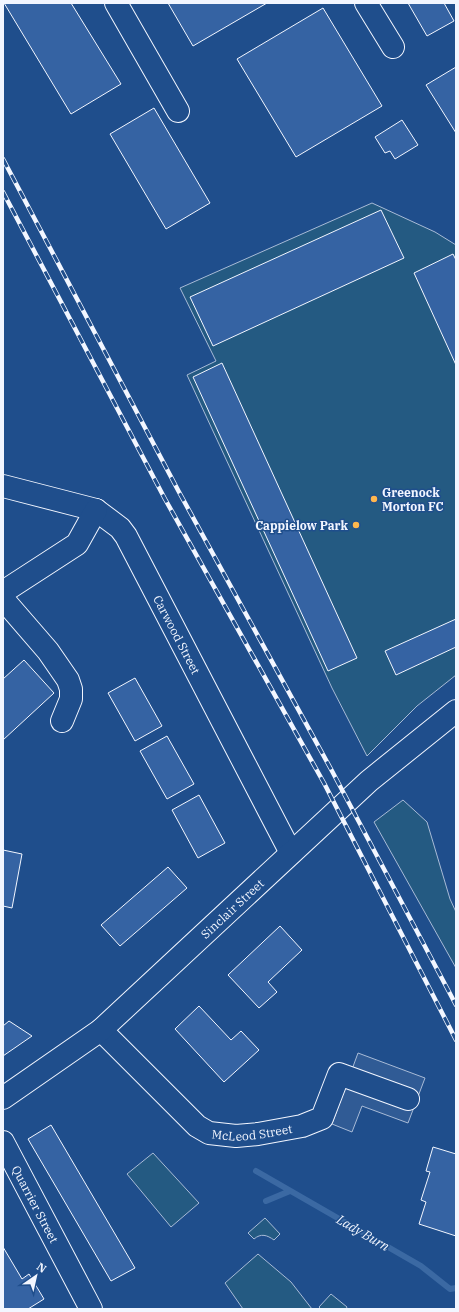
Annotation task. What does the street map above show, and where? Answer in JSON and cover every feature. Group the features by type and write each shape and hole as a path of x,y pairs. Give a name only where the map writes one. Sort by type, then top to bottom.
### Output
{"street":[{"path":"116,3 178,111"},
{"path":"366,3 393,47"},
{"name":"Carwood Street","path":"3,486 96,510 120,528 126,536 291,853"},
{"path":"3,592 77,544 96,510"},
{"path":"3,599 48,651 68,680 71,689 71,699 62,721"},
{"name":"Sinclair Street","path":"3,1098 101,1030 369,781 456,711"},
{"name":"McLeod Street","path":"101,1030 197,1126 209,1133 236,1136 258,1134 302,1126 322,1118 339,1074 408,1099"},
{"name":"Quarrier Street","path":"3,1142 91,1309"}],"shaded area":[{"name":"Cappielow Park","path":"372,203 435,232 456,245 456,675 417,706 367,756 332,688 187,375 216,361 180,288"},
{"path":"403,800 427,822 450,899 456,912 456,968 374,822"},
{"path":"358,1053 425,1078 408,1123 362,1106 352,1132 332,1124"},
{"path":"153,1153 199,1203 171,1227 127,1174"},
{"path":"265,1218 280,1234 274,1240 264,1235 254,1239 248,1233"},
{"path":"258,1254 291,1282 312,1309 243,1309 225,1283"},
{"path":"331,1294 347,1307 346,1309 321,1309 319,1307"}],"building":[{"path":"4,3 71,3 121,84 71,114"},
{"path":"168,3 267,3 193,46"},
{"path":"408,3 444,3 454,21 427,36"},
{"path":"323,8 382,106 296,157 237,59"},
{"path":"456,67 456,133 426,85"},
{"path":"154,108 210,203 166,229 110,134"},
{"path":"402,120 418,145 395,159 390,151 385,153 375,137"},
{"path":"381,210 404,258 213,346 190,297"},
{"path":"453,254 456,260 456,365 414,273"},
{"path":"222,363 357,658 328,671 193,377"},
{"path":"456,619 456,647 396,675 385,651"},
{"path":"24,660 54,693 3,740 3,679"},
{"path":"135,678 162,726 135,741 108,693"},
{"path":"167,736 194,784 167,799 140,751"},
{"path":"199,795 225,843 198,858 172,810"},
{"path":"3,850 22,854 12,908 3,906"},
{"path":"168,867 187,888 120,946 101,925"},
{"path":"280,926 302,950 268,982 277,992 259,1008 228,975"},
{"path":"199,1006 231,1040 241,1031 259,1050 224,1082 175,1029"},
{"path":"9,1021 32,1036 3,1056 3,1026"},
{"path":"51,1125 135,1268 111,1281 28,1139"},
{"path":"433,1147 456,1154 456,1236 419,1224 426,1202 421,1200 430,1172 426,1171"},
{"path":"3,1247 22,1279 29,1274 44,1299 28,1309 3,1309"}],"waterway":[{"name":"Lady Burn","path":"256,1171 421,1266 450,1289 456,1288"},
{"name":"Lady Burn","path":"266,1201 290,1191"}],"railway":[{"path":"3,159 179,492 332,771 456,1005"},
{"path":"3,192 165,499 324,783 456,1040"}],"place":[{"name":"Greenock Morton FC","path":"374,499"},
{"name":"Cappielow Park","path":"356,525"}]}
